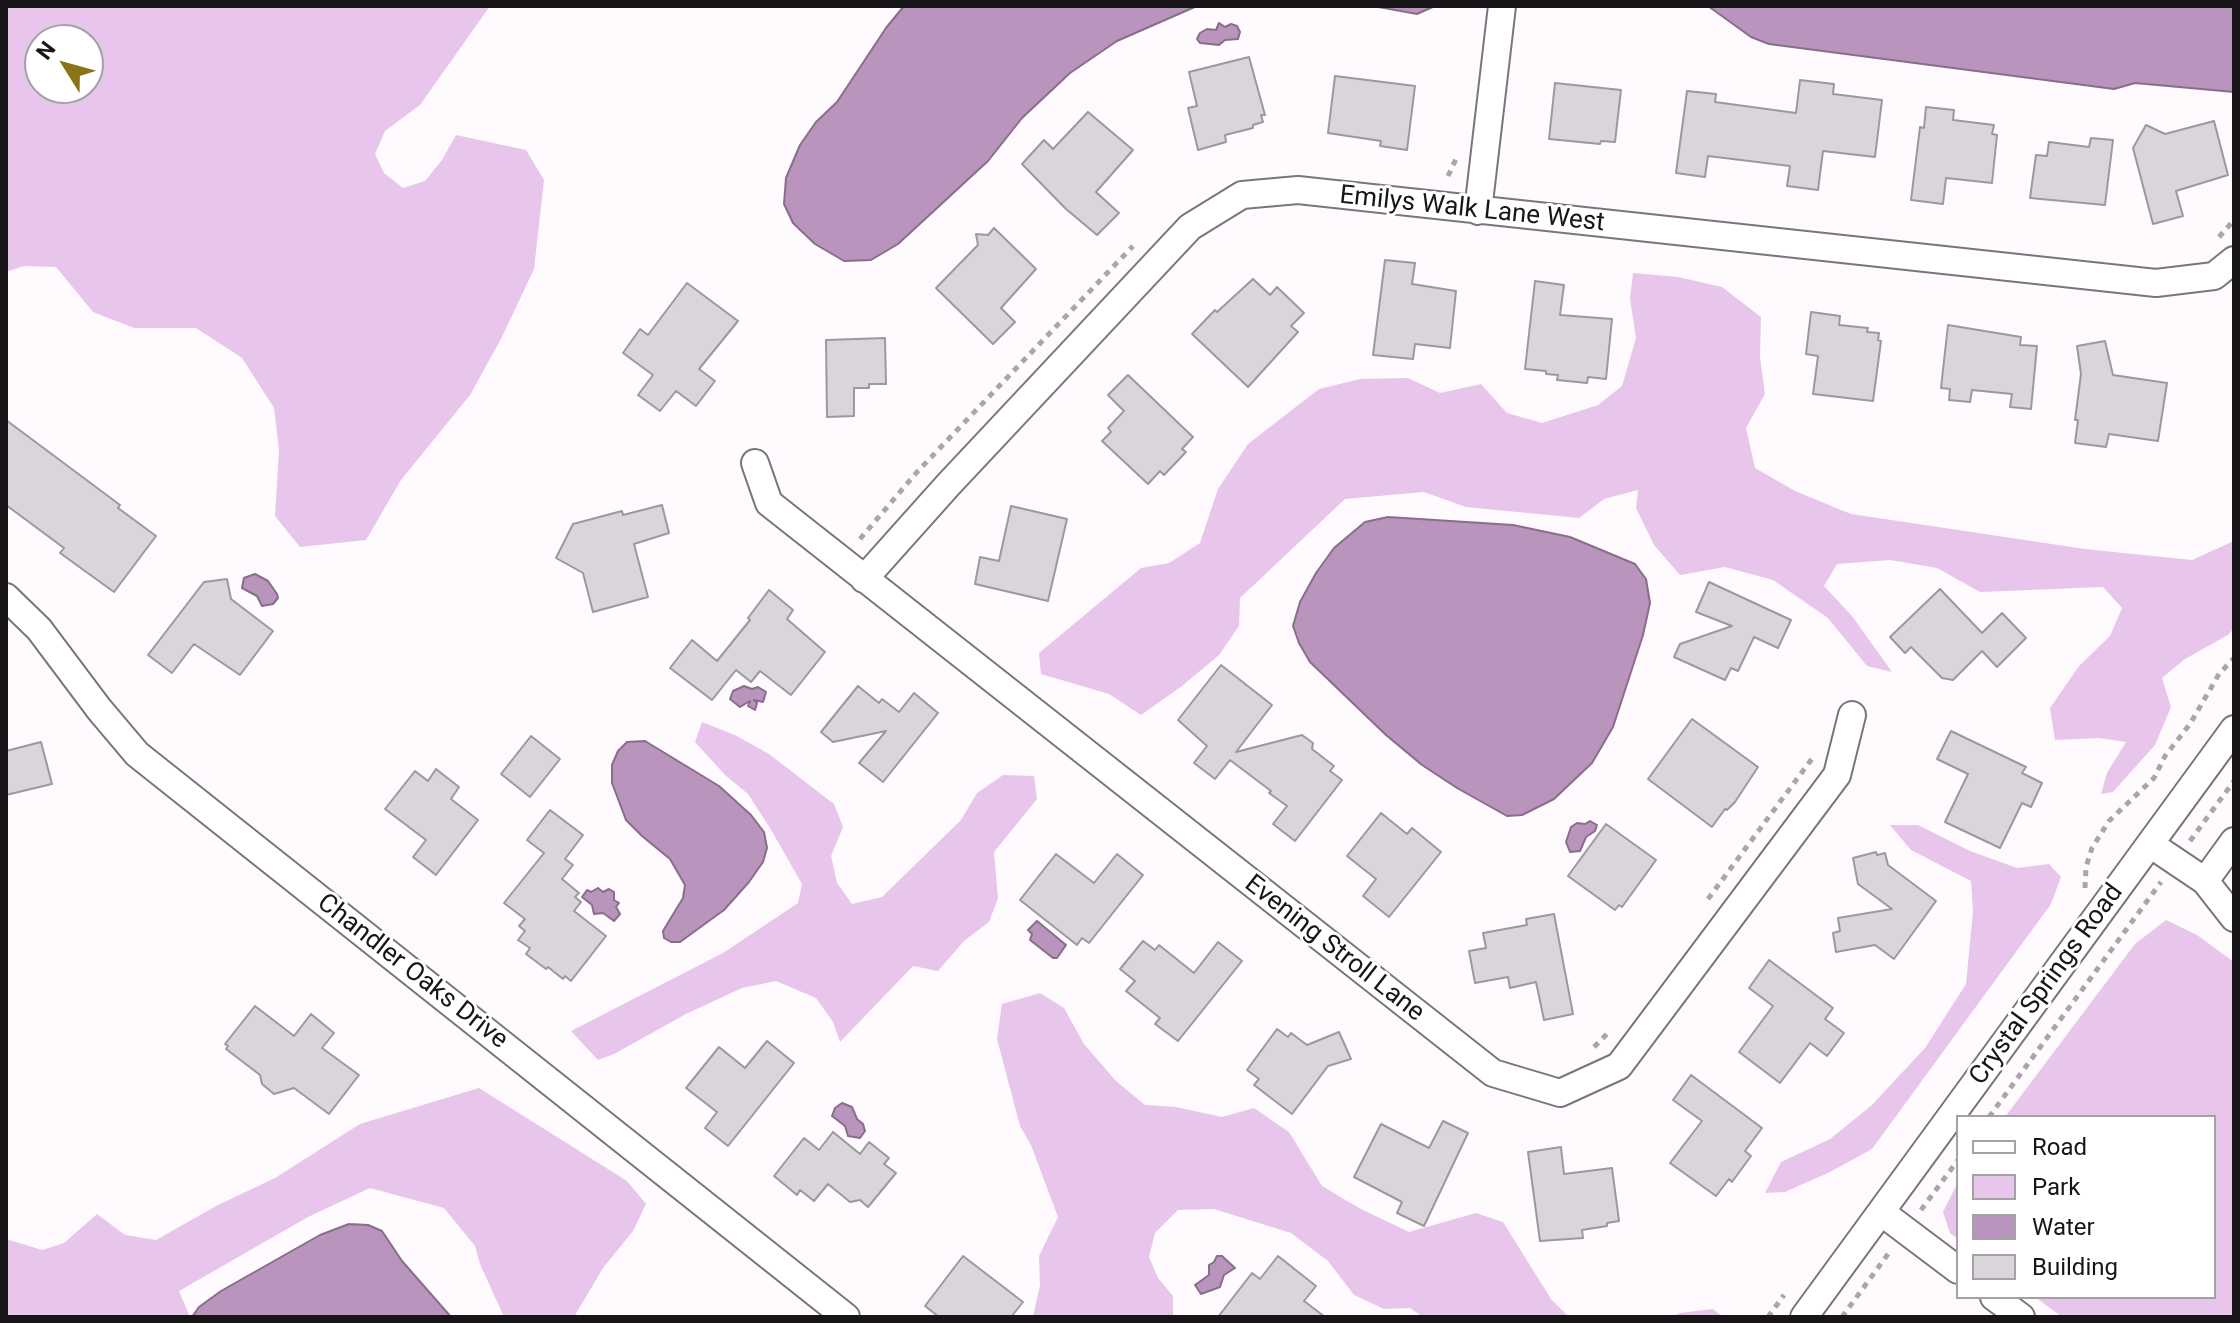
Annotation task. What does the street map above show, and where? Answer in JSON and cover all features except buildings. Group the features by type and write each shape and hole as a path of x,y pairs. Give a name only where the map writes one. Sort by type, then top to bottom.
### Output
{"street":[{"path":"1479,200 1502,6"},
{"name":"Emilys Walk Lane West","path":"873,569 1190,227 1242,195 1298,190 1479,200 2156,283 2214,276 2234,260"},
{"name":"Evening Stroll Lane","path":"755,463 769,503 873,569 1493,1073 1560,1093 1619,1066 1837,775 1850,725"},
{"name":"Chandler Oaks Drive","path":"6,597 39,629 137,754 846,1317"},
{"name":"Crystal Springs Road","path":"1804,1317 2234,729"},
{"path":"2205,881 2234,841"},
{"path":"2150,844 2205,881 2234,918"},
{"path":"1881,1212 1956,1268"},
{"path":"1997,1299 2021,1317"}],"path":[{"path":"1436,181 1448,176 1455,185 1479,200"},
{"path":"2209,246 2234,220"},
{"path":"860,539 917,472 1144,235"},
{"path":"849,530 860,539 873,569"},
{"path":"2076,900 2086,888 2086,867 2092,848 2109,821 2154,778 2219,674 2234,658"},
{"path":"1708,899 1821,745 1850,725"},
{"path":"1990,1115 2234,781"},
{"path":"1586,1052 1613,1028"},
{"path":"1768,1317 1787,1292"}],"green space":[{"path":"6,6 490,6 420,105 385,131 375,154 384,173 403,188 425,181 456,135 526,150 544,180 534,269 470,395 401,480 366,540 300,547 275,516 279,450 274,408 242,358 196,328 134,328 93,312 56,267 24,266 6,272"},
{"path":"1633,273 1678,277 1722,287 1761,317 1760,357 1765,394 1746,428 1755,468 1795,491 1851,514 2085,549 2192,560 2234,541 2234,628 2228,635 2185,659 2162,678 2171,707 2155,745 2113,792 2101,794 2107,773 2126,742 2099,738 2055,740 2050,708 2079,666 2110,636 2122,608 2103,587 1980,592 1937,568 1890,560 1837,564 1824,586 1852,616 1892,672 1867,666 1828,618 1773,580 1725,567 1680,575 1654,545 1636,508 1638,490 1604,499 1579,518 1466,507 1424,492 1345,499 1240,598 1239,626 1219,655 1141,715 1109,694 1041,674 1039,653 1141,568 1169,563 1200,543 1218,489 1248,444 1319,389 1360,379 1408,378 1440,393 1481,384 1507,413 1542,423 1598,405 1622,386 1636,338 1630,299"},
{"path":"702,722 735,735 769,754 834,804 843,827 831,856 837,883 852,904 882,897 961,820 977,793 1003,775 1034,776 1037,799 994,852 998,898 989,922 964,941 938,971 913,966 840,1042 833,1022 816,998 776,981 742,988 598,1060 571,1031 723,953 798,903 802,884 770,828 748,794 725,775 695,742"},
{"path":"1890,825 1918,825 1970,851 2017,868 2049,864 2061,877 2051,904 1872,1149 1785,1192 1765,1193 1781,1162 1830,1139 1872,1105 1925,1048 1966,984 1973,911 1971,881 1911,850"},
{"path":"2166,920 2197,935 2234,962 2234,1317 2062,1317 2038,1299 2216,1299 2216,1115 2007,1115 2135,944"},
{"path":"1040,993 1064,1008 1084,1044 1116,1081 1145,1105 1176,1107 1222,1117 1254,1108 1289,1132 1322,1186 1409,1232 1476,1213 1503,1222 1551,1299 1569,1317 1423,1317 1410,1308 1384,1309 1354,1295 1328,1261 1291,1233 1214,1209 1178,1210 1155,1233 1149,1257 1158,1278 1173,1296 1173,1317 1033,1317 1040,1285 1039,1256 1058,1217 1031,1145 1020,1126 997,1039 1002,1004"},
{"path":"479,1088 627,1181 646,1204 633,1231 603,1268 574,1317 504,1317 475,1246 444,1208 370,1188 308,1217 179,1291 190,1317 6,1317 6,1239 42,1250 64,1243 97,1214 125,1235 156,1240 216,1206 275,1178 360,1124"},
{"path":"1956,1186 1956,1238 1950,1233 1943,1212"},
{"path":"1713,1309 1723,1317 1671,1317 1680,1313"}],"water":[{"path":"904,6 1197,6 1117,41 1070,73 1022,118 988,161 898,244 871,260 844,261 815,244 793,223 784,204 786,178 800,145 816,122 837,102"},
{"path":"1373,6 1435,6 1417,14"},
{"path":"1708,6 2234,6 2234,92 2135,83 2114,89 1769,44 1751,37"},
{"path":"1219,23 1225,27 1231,24 1237,26 1240,32 1238,39 1225,40 1219,45 1200,43 1197,39 1200,33 1207,29 1216,30"},
{"path":"1388,517 1513,525 1570,537 1635,564 1646,579 1650,603 1643,635 1613,727 1592,763 1554,799 1522,815 1507,816 1457,788 1422,765 1386,735 1310,662 1293,626 1300,602 1334,548 1365,522"},
{"path":"255,574 268,581 277,594 278,598 273,604 262,606 257,596 242,588 244,578"},
{"path":"744,686 752,689 758,687 766,692 763,702 754,700 757,703 755,710 748,706 750,701 740,707 730,699 733,691"},
{"path":"645,741 719,786 751,815 764,832 767,848 763,862 724,910 680,942 664,938 663,931 683,898 685,885 670,859 626,820 612,783 612,765 618,751 627,742"},
{"path":"1590,821 1597,825 1595,831 1586,837 1580,851 1570,852 1566,842 1571,827"},
{"path":"598,888 603,892 609,889 614,892 620,914 614,921 603,913 594,914 592,905 582,897 587,890 591,892"},
{"path":"1037,921 1066,945 1057,958 1030,940 1032,934 1028,930"},
{"path":"842,1103 852,1107 863,1124 865,1131 860,1138 848,1136 845,1126 832,1116 835,1108"},
{"path":"349,1224 368,1225 382,1231 402,1261 451,1317 192,1317 199,1307 221,1291 320,1235"},
{"path":"1217,1256 1222,1256 1235,1268 1224,1275 1220,1287 1201,1294 1195,1285 1209,1275 1209,1265"}]}
